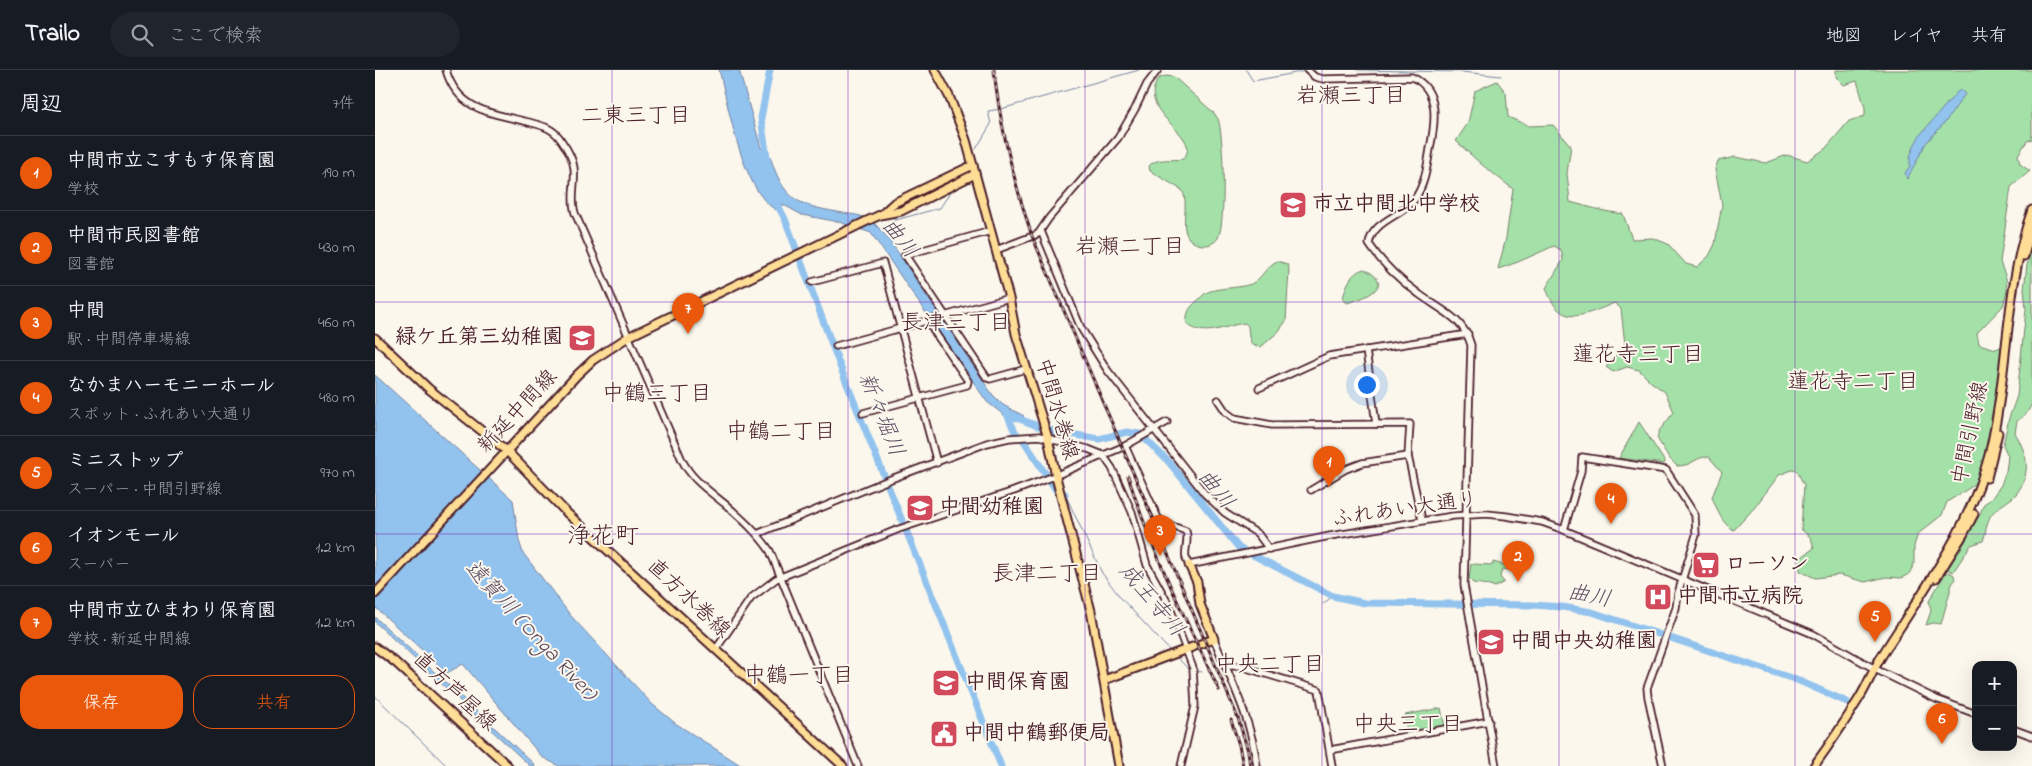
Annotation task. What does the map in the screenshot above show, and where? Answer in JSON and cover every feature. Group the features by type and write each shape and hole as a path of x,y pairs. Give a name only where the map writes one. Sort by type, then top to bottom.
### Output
{"main road":[{"name":"中間水巻線","path":"935,70 956,112 973,165 1017,334 1043,417 1091,611 1119,766"},
{"name":"新延中間線","path":"880,215 894,203 973,165"},
{"name":"新延中間線","path":"375,594 585,367 608,349 628,337 869,220 880,215 901,211 975,174"},
{"name":"中間引野線","path":"1814,766 1851,711 1969,514 1984,473 1994,432 2017,267 2032,210"},
{"name":"中間引野線","path":"1875,669 1882,664 1963,535 1981,498 1994,456 2021,270 2032,226"},
{"name":"直方水巻線","path":"375,338 843,766"},
{"path":"1104,680 1214,640 1199,604 1197,582 1189,565"},
{"name":"直方芦屋線","path":"375,646 395,662 508,766"}],"street":[{"path":"446,70 452,87 465,102 545,127 556,133 562,140 574,167 573,208 687,470 703,488 757,534 770,552 858,766"},
{"path":"996,250 1041,231 1049,218 1095,167 1118,138 1147,84 1157,70"},
{"path":"1307,70 1315,77 1323,79 1408,76 1417,80 1431,96 1436,120 1427,171 1421,186 1407,208 1374,230 1369,244 1403,281 1419,294 1449,312 1468,334 1471,358 1465,599 1496,766"},
{"path":"991,231 905,255 987,378 1027,369"},
{"path":"1041,231 1081,328 1108,371 1151,431 1205,494 1225,512 1258,534 1269,550"},
{"path":"812,282 883,263 937,463"},
{"path":"836,346 1009,298"},
{"path":"863,413 965,386 968,383 928,321"},
{"path":"1259,388 1329,356 1468,334"},
{"path":"1366,350 1376,424"},
{"path":"1218,400 1226,412 1234,418 1266,424 1410,424 1408,456 1422,520"},
{"path":"716,649 751,598 770,582 903,527 1057,475 1127,445 1167,422"},
{"path":"757,534 886,481 987,443 1009,438 1048,436 1062,443 1088,449 1103,455 1112,468 1132,512 1147,565 1169,605 1187,650 1195,680 1195,706 1181,766"},
{"path":"1127,445 1158,518 1164,523 1186,531 1188,537 1185,556 1189,565"},
{"path":"1311,490 1346,469 1362,463 1408,456"},
{"path":"1564,530 1581,471 1582,457 1665,470 1692,509 1696,521 1695,535 1681,580 1676,608 1647,692 1663,766"},
{"name":"ふれあい大通り","path":"1189,565 1330,536 1422,520 1467,515 1506,516 1542,522 1819,636 1875,669 1932,697 1972,712"},
{"path":"1214,640 1250,729 1257,766"},
{"path":"1225,666 1240,666 1319,690 1332,766"},
{"path":"1330,750 1489,721"},
{"path":"2017,730 2032,736"}],"green space":[{"path":"1836,70 2032,70 2032,139 2027,141 2018,155 2020,164 2030,171 2011,187 2000,262 2006,278 2007,290 2003,306 1977,333 1979,344 1996,349 2003,346 1980,476 1971,487 1947,502 1942,515 1918,534 1914,546 1914,564 1909,574 1901,578 1886,577 1865,582 1840,575 1815,578 1800,571 1799,559 1814,548 1811,538 1801,529 1804,485 1797,471 1792,470 1779,475 1755,507 1734,530 1726,524 1720,516 1712,497 1722,472 1709,457 1700,458 1683,466 1677,466 1669,458 1657,438 1659,431 1674,412 1665,392 1639,370 1627,367 1613,372 1606,367 1625,345 1621,309 1615,303 1593,312 1574,316 1559,310 1546,288 1563,260 1561,250 1554,246 1498,269 1506,238 1513,189 1456,141 1468,123 1475,91 1497,81 1506,93 1508,117 1529,126 1553,125 1571,146 1567,173 1570,202 1623,214 1632,239 1653,238 1668,244 1686,264 1697,267 1709,256 1715,244 1722,205 1715,169 1718,161 1735,157 1766,163 1787,155 1807,161 1825,149 1849,121 1865,116 1865,108 1857,81 1844,85 1836,77"},
{"path":"1166,76 1174,77 1214,113 1218,119 1223,160 1222,216 1218,238 1209,245 1193,242 1188,237 1185,230 1185,197 1182,190 1150,171 1149,166 1152,163 1160,160 1183,159 1188,150 1179,132 1161,113 1155,102 1154,91 1159,78"},
{"path":"2032,249 2032,404 2027,413 2017,421 2015,433 2025,455 2025,478 2017,493 1991,515 1983,541 1971,545 1953,572 1947,569 1979,516 1984,504 1991,499 2001,485 2006,471 2008,456 2003,445 2009,418 2017,396 2026,309 2024,289 2027,265"},
{"path":"1277,261 1287,264 1289,269 1286,321 1278,332 1261,347 1252,345 1248,326 1245,323 1208,331 1194,328 1187,324 1190,308 1206,293 1251,284"},
{"path":"1364,269 1374,275 1378,280 1378,285 1369,294 1347,303 1343,299 1347,285 1356,273"},
{"path":"1639,422 1665,462 1664,464 1619,458"},
{"path":"1493,562 1508,566 1511,570 1502,569 1500,577 1504,582 1495,587 1473,583 1469,579 1471,564 1493,565"},
{"path":"1949,572 1954,575 1955,580 1952,584 1941,624 1933,623 1926,625 1931,611 1929,601 1945,574"},
{"path":"1441,708 1445,727 1407,734 1405,715"}],"water":[{"path":"719,70 739,70 761,148 768,150 780,181 787,191 804,204 860,216 876,225 894,247 992,394 1003,405 1024,416 1019,421 1015,419 1013,422 987,402 871,233 839,222 802,215 782,204 776,210 764,200 754,185 738,147"},
{"path":"1961,90 1965,94 1946,121 1926,143 1907,179 1905,173 1910,166 1910,157 1920,135 1957,92"},
{"name":"遠賀川 (Onga River)","path":"375,375 513,500 519,541 523,553 571,616 652,704 675,723 742,766 559,766 542,757 463,664 447,673 375,607"},
{"path":"375,617 536,766 530,766 375,622"}],"waterway":[{"name":"新々堀川","path":"767,158 761,118 770,70"},
{"path":"976,149 991,124 988,111 1139,70"},
{"path":"1246,70 1253,81 1306,71"},
{"path":"1357,70 1462,72 1501,76"},
{"path":"888,222 940,208 951,191"},
{"name":"新々堀川","path":"775,200 785,219 843,374 1001,766"},
{"name":"成王寺川","path":"1007,414 1015,432 1024,441 1056,490 1065,494"},
{"name":"曲川","path":"1012,416 1048,430 1099,439 1127,432 1140,434 1168,461 1239,548 1333,596 1365,603 1533,605 1592,612 1797,680 1847,702"},
{"name":"成王寺川","path":"1065,494 1102,573 1120,597 1170,651"},
{"path":"1323,604 1333,596"},
{"name":"成王寺川","path":"1175,656 1190,670"},
{"name":"成王寺川","path":"1194,670 1202,672"},
{"path":"375,696 447,766"}],"railway":[{"path":"994,70 1009,154 1032,236 1238,718 1248,751 1250,766"},
{"path":"1128,476 1158,558 1219,690"},
{"path":"1231,720 1243,766"}],"place":[{"name":"市立中間北中学校","path":"1293,205"},
{"name":"中間市立ひまわり保育園","path":"688,334"},
{"name":"緑ケ丘第三幼稚園","path":"582,338"},
{"name":"中間市立こすもす保育園","path":"1329,487"},
{"name":"中間幼稚園","path":"920,508"},
{"name":"なかまハーモニーホール","path":"1611,524"},
{"name":"中間","path":"1160,556"},
{"name":"ローソン","path":"1706,565"},
{"name":"中間市民図書館","path":"1518,582"},
{"name":"中間市立病院","path":"1658,597"},
{"name":"中間中央幼稚園","path":"1491,642"},
{"name":"ミニストップ","path":"1875,642"},
{"name":"中間保育園","path":"946,683"},
{"name":"中間中鶴郵便局","path":"944,734"},
{"name":"イオンモール","path":"1942,744"}],"district":[{"name":"岩瀬三丁目","path":"1351,97"},
{"name":"二東三丁目","path":"636,117"},
{"name":"岩瀬二丁目","path":"1130,248"},
{"name":"長津三丁目","path":"956,324"},
{"name":"蓮花寺三丁目","path":"1638,356"},
{"name":"蓮花寺二丁目","path":"1853,383"},
{"name":"中鶴三丁目","path":"657,395"},
{"name":"中鶴二丁目","path":"781,433"},
{"name":"浄花町","path":"603,537"},
{"name":"長津二丁目","path":"1047,575"},
{"name":"中央二丁目","path":"1270,666"},
{"name":"中鶴一丁目","path":"799,677"},
{"name":"中央三丁目","path":"1408,726"}]}
